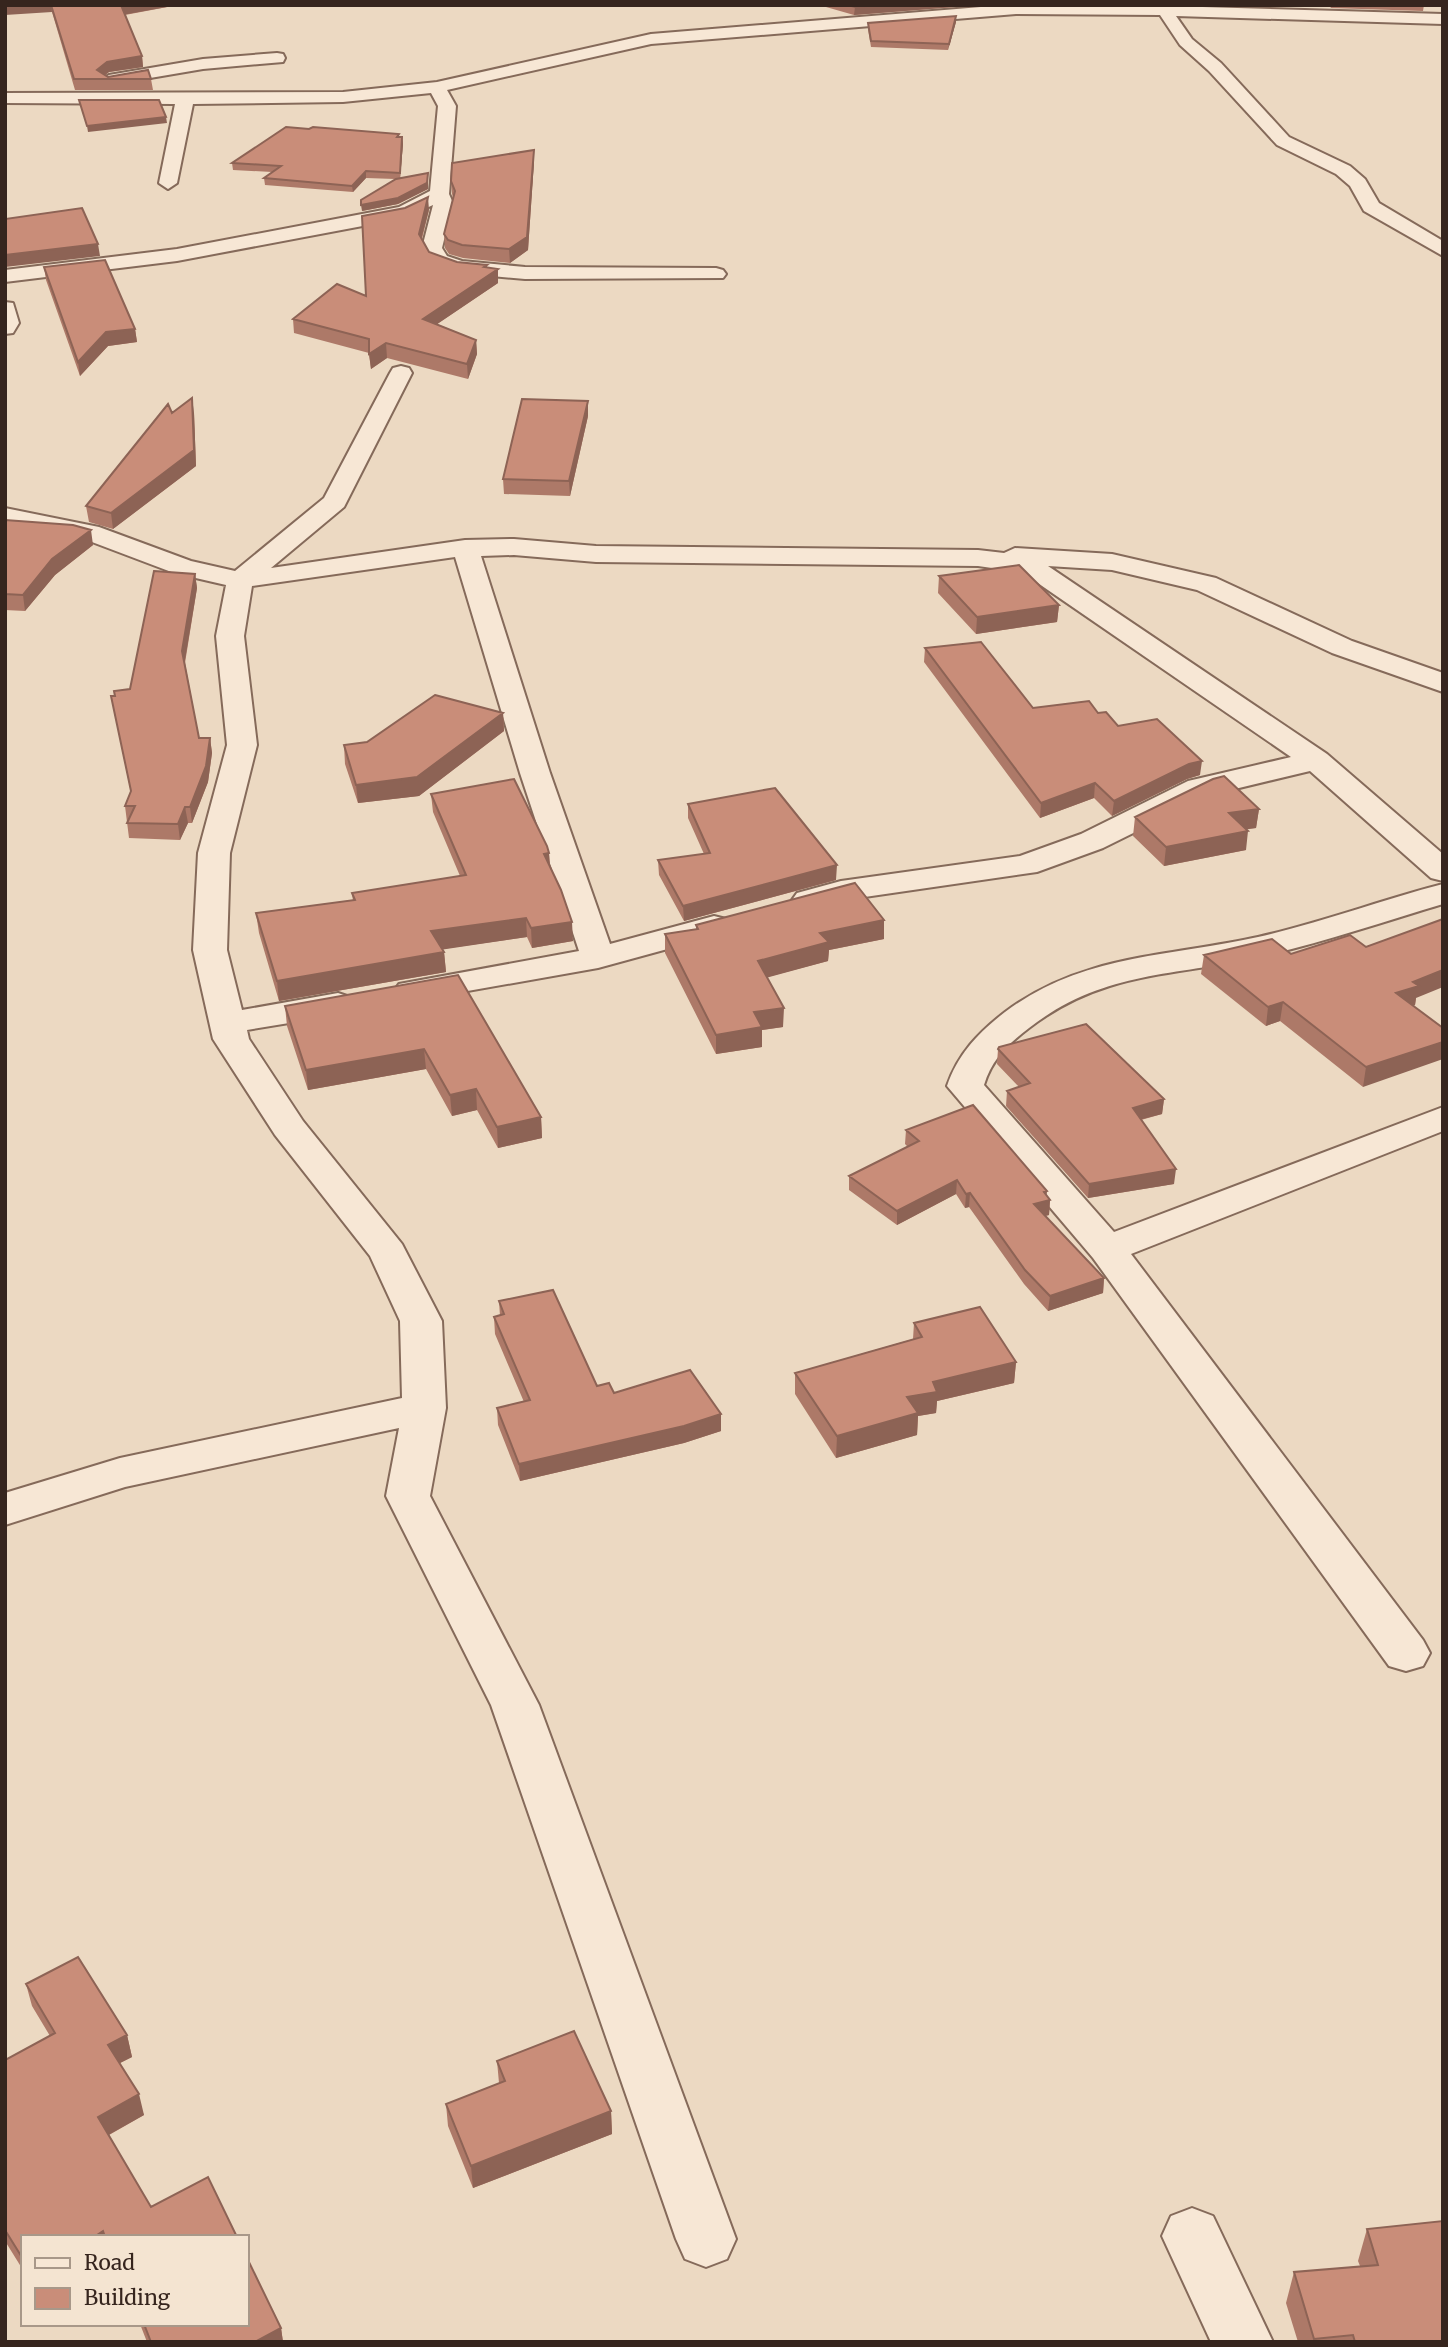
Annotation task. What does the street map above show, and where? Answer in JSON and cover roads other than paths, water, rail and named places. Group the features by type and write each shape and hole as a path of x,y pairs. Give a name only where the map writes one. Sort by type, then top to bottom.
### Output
{"street":[{"path":"829,23 903,5"},
{"path":"1425,5 1443,18"},
{"path":"5,98 343,97 437,87 651,39 1016,9 1069,8 1443,18"},
{"path":"1166,12 1185,42 1214,67 1283,141 1343,170 1358,183 1371,207 1443,250"},
{"path":"28,97 203,64 276,58"},
{"path":"437,87 447,106 439,194 443,203 432,248 439,260 459,267 525,273 716,274"},
{"path":"168,183 185,99"},
{"path":"5,276 177,256 266,240 316,227 405,212 439,194"},
{"path":"5,308 8,323 5,328"},
{"path":"401,373 335,502 240,580 230,636 242,745 214,853 210,950 231,1039 288,1127 388,1253 421,1321 424,1408 408,1496 515,1705 706,2239"},
{"path":"5,516 90,532 183,568 240,580 465,548 514,547 596,554 978,558 1017,556 1112,562 1206,584 1342,647 1443,683"},
{"path":"465,548 535,773 598,958"},
{"path":"978,558 1009,562 1038,571 1316,760 1443,871"},
{"path":"228,1023 598,958 841,891 1026,865 1092,841 1199,788 1316,760"},
{"path":"1406,1653 1107,1250 965,1086 974,1058 1014,1022 1058,990 1114,970 1261,947 1443,894"},
{"path":"1107,1250 1443,1118"},
{"path":"5,1509 120,1473 424,1408"},
{"path":"1192,2236 1242,2342"}]}
